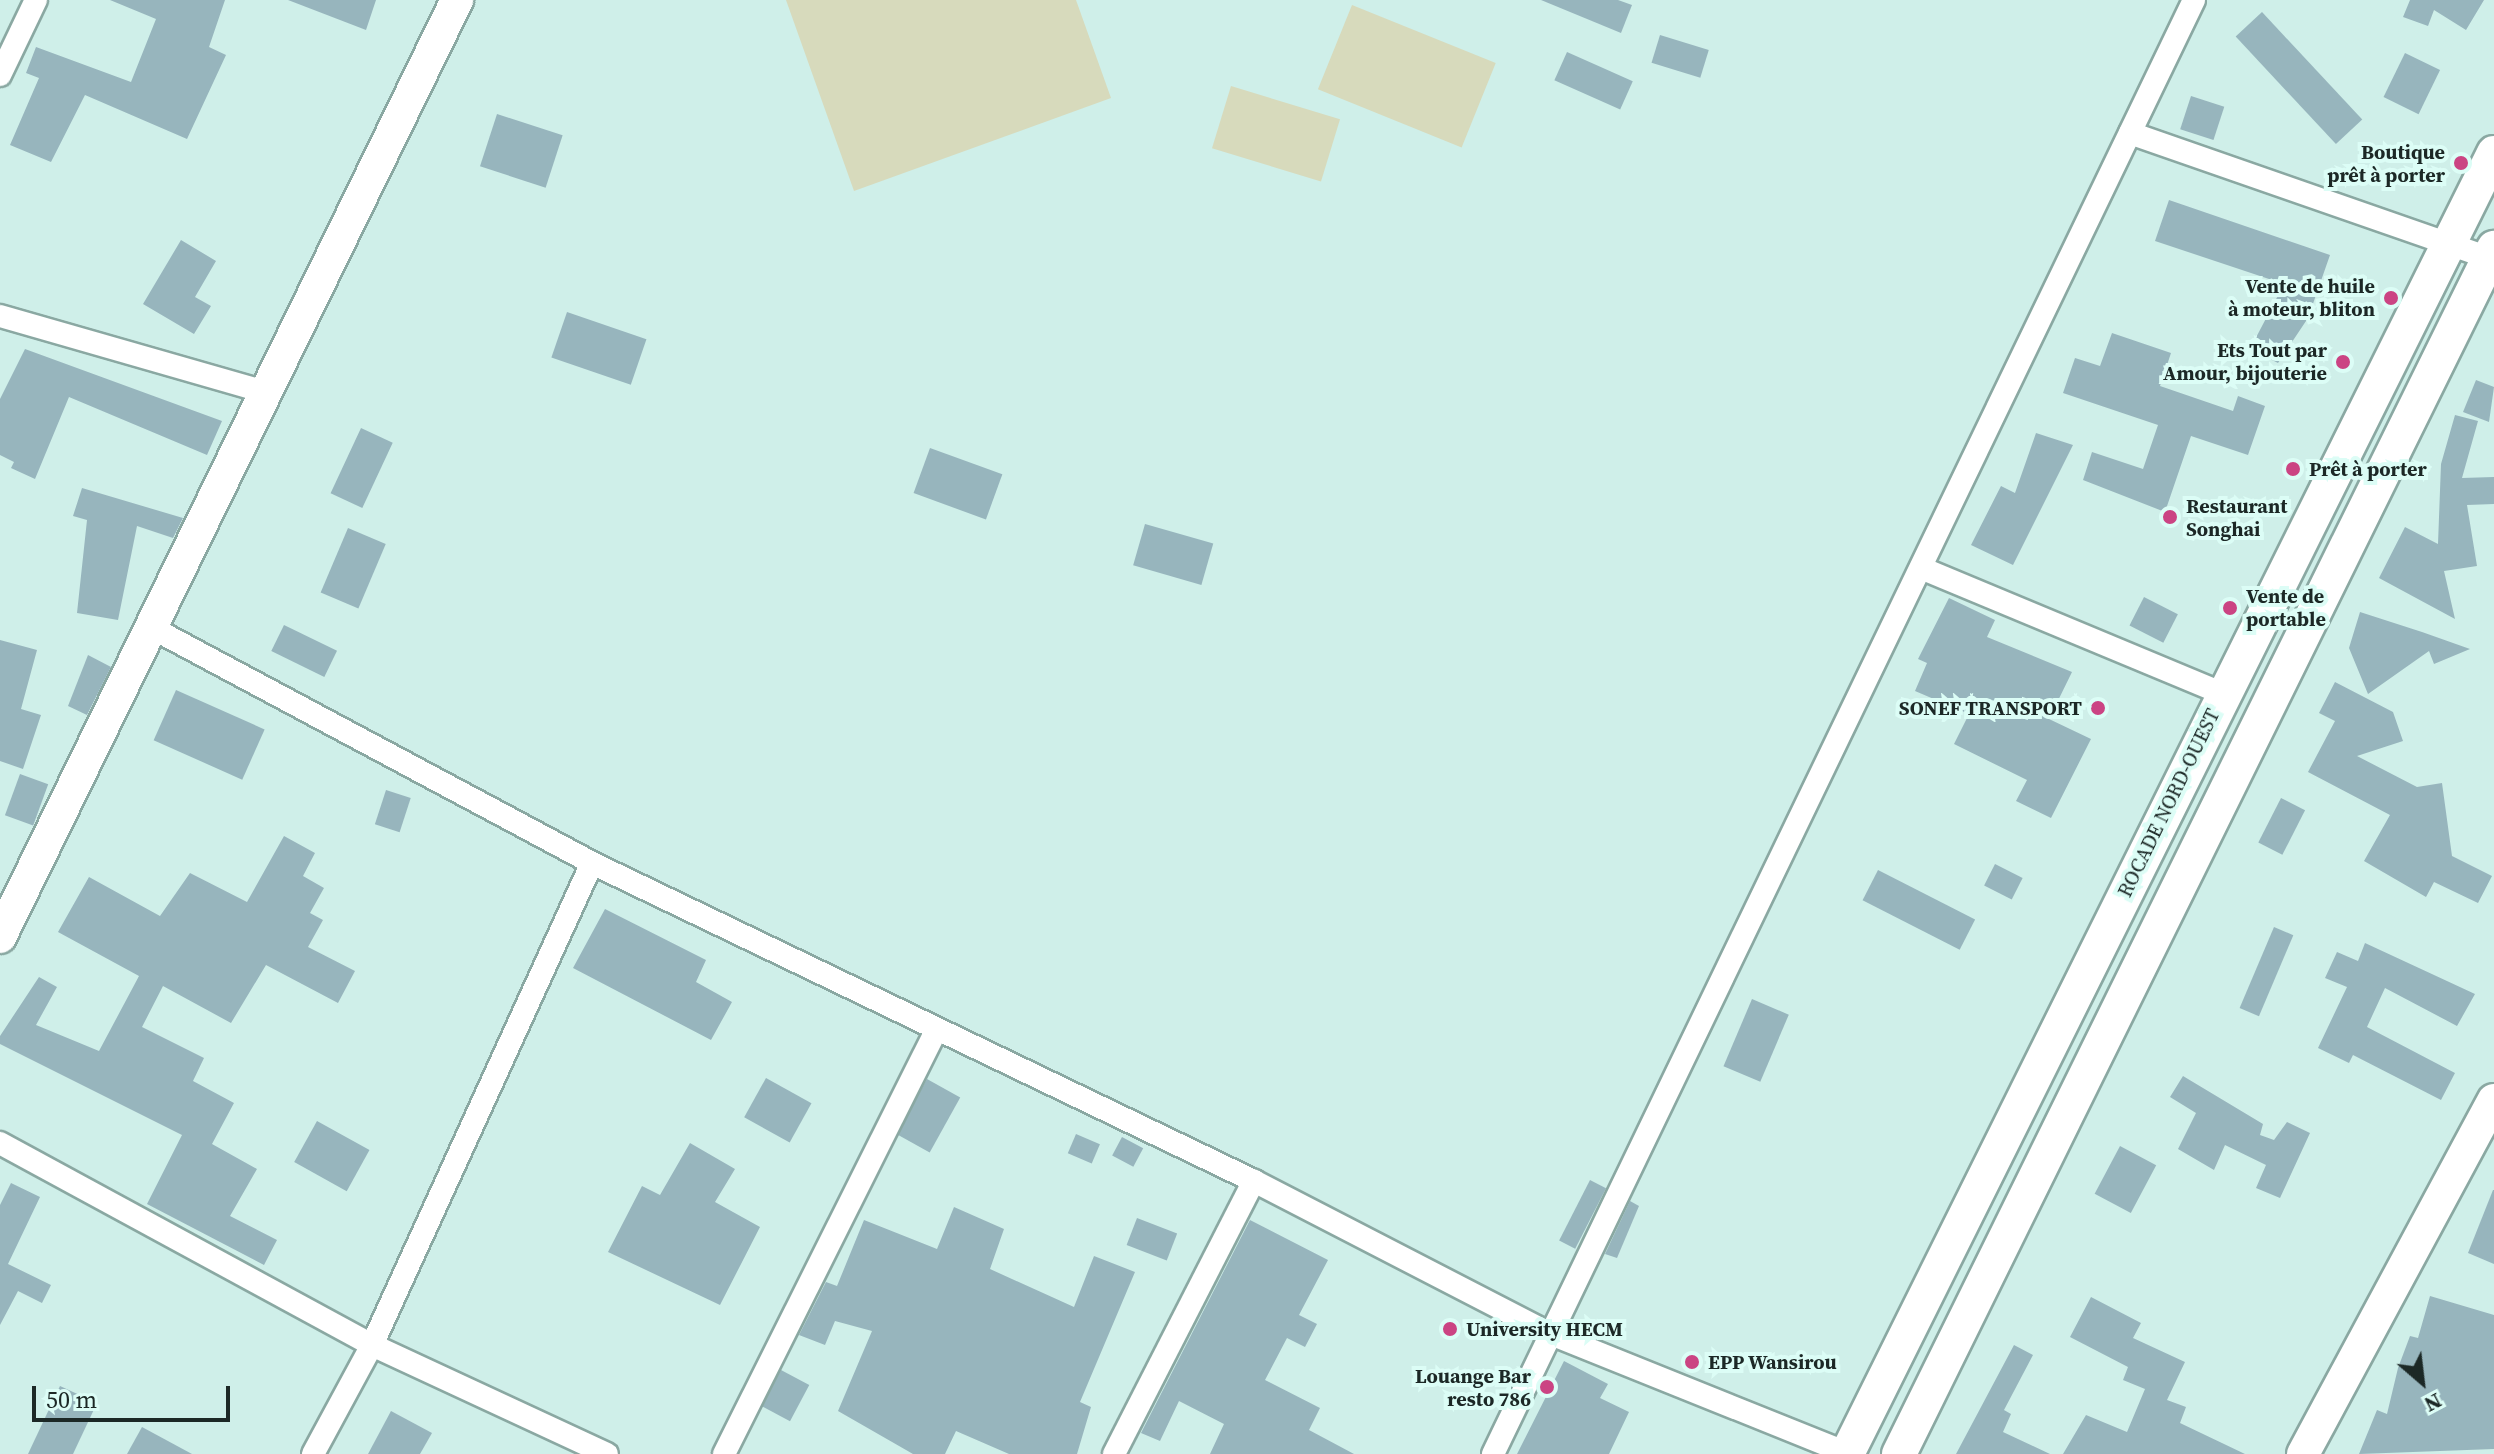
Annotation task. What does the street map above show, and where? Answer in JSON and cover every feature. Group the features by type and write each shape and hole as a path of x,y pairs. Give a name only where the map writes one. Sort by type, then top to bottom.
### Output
{"main road":[{"name":"ROCADE NORD-OUEST","path":"1847,1454 2445,244 2494,153"},
{"path":"1899,1454 2492,260"}],"street":[{"path":"0,75 36,0"},
{"path":"0,937 154,629 457,0"},
{"path":"1493,1454 2194,0"},
{"path":"2130,133 2492,260"},
{"path":"0,316 268,393"},
{"path":"1921,568 2223,694"},
{"path":"154,629 592,863 935,1032 1254,1181 1551,1334 1847,1454"},
{"path":"313,1454 372,1345 592,863"},
{"path":"724,1454 935,1032"},
{"path":"2303,1454 2494,1100"},
{"path":"0,1143 372,1345 607,1454"},
{"path":"1114,1454 1254,1181"}],"green space":[{"path":"786,0 1076,0 1111,98 854,191"},
{"path":"1352,5 1496,63 1462,147 1318,89"},
{"path":"1231,86 1340,119 1321,181 1212,148"}],"building":[{"path":"110,0 225,0 209,47 226,55 187,139 85,95 51,162 10,145 39,78 26,73 36,47 131,82 156,19"},
{"path":"288,0 376,0 366,30"},
{"path":"1541,0 1618,0 1632,5 1621,33"},
{"path":"2410,0 2484,0 2466,30 2434,10 2428,26 2403,17"},
{"path":"2262,12 2362,120 2336,144 2236,37"},
{"path":"1660,35 1709,50 1700,78 1652,63"},
{"path":"1567,52 1633,81 1620,110 1554,80"},
{"path":"2405,53 2440,70 2419,114 2384,97"},
{"path":"2191,96 2224,107 2213,140 2180,129"},
{"path":"497,114 563,135 546,188 480,166"},
{"path":"2169,200 2330,255 2308,318 2278,363 2250,349 2284,284 2155,241"},
{"path":"181,240 216,261 195,297 211,306 194,334 143,304"},
{"path":"567,312 646,339 631,385 551,357"},
{"path":"2112,333 2171,353 2160,386 2233,411 2238,396 2265,406 2248,455 2191,436 2165,512 2083,480 2092,452 2143,469 2158,425 2063,393 2075,358 2100,366"},
{"path":"25,349 222,421 207,455 69,397 35,479 11,468 14,462 0,455 0,399"},
{"path":"2476,380 2494,387 2489,422 2463,412"},
{"path":"2455,415 2478,421 2462,478 2494,477 2494,504 2467,505 2477,566 2444,571 2455,619 2379,578 2405,527 2438,544 2441,464"},
{"path":"361,428 393,443 362,508 331,493"},
{"path":"2036,433 2073,445 2013,565 1971,545 2001,486 2015,493"},
{"path":"930,448 1002,474 986,519 914,493"},
{"path":"82,488 183,518 173,538 137,526 118,620 77,613 87,520 73,516"},
{"path":"1145,524 1213,544 1201,585 1133,565"},
{"path":"348,528 386,544 358,608 321,592"},
{"path":"2144,597 2178,614 2163,643 2129,626"},
{"path":"1949,598 1995,620 1987,637 2072,672 2049,719 2091,739 2051,818 2016,801 2027,780 1954,744 1969,714 1915,691 1927,663 1918,659"},
{"path":"2360,612 2470,649 2434,664 2429,651 2368,694 2349,648"},
{"path":"284,625 337,651 324,677 271,651"},
{"path":"0,640 37,650 21,709 41,715 23,769 0,761"},
{"path":"88,655 111,667 87,715 68,706"},
{"path":"2335,682 2393,712 2403,741 2357,756 2417,787 2442,783 2452,856 2492,876 2478,903 2434,882 2426,897 2364,861 2390,815 2308,772 2335,721 2319,713"},
{"path":"176,690 265,729 242,780 154,740"},
{"path":"20,774 48,784 33,826 5,815"},
{"path":"386,790 411,798 400,832 375,824"},
{"path":"2281,798 2305,810 2282,855 2258,843"},
{"path":"284,836 315,853 303,876 324,888 310,913 323,920 308,947 355,971 338,1003 266,965 231,1023 163,986 142,1027 204,1058 193,1081 234,1103 212,1144 257,1169 230,1216 277,1240 264,1265 147,1204 182,1135 0,1044 0,1036 39,977 57,987 36,1025 99,1051 139,976 58,932 89,877 160,916 190,873 247,902"},
{"path":"1995,864 2023,878 2012,899 1984,885"},
{"path":"1878,870 1975,919 1960,950 1863,900"},
{"path":"605,909 706,960 696,982 732,1002 711,1040 573,968"},
{"path":"2274,927 2293,935 2259,1016 2240,1008"},
{"path":"2365,943 2475,994 2457,1026 2385,988 2367,1027 2455,1073 2441,1100 2353,1055 2349,1063 2318,1048 2347,987 2325,978 2337,952 2358,961"},
{"path":"1752,999 1789,1015 1760,1082 1723,1066"},
{"path":"2183,1076 2263,1124 2260,1135 2274,1140 2287,1122 2310,1133 2280,1198 2256,1188 2266,1165 2225,1145 2214,1170 2178,1149 2196,1113 2170,1097"},
{"path":"766,1078 811,1103 790,1143 744,1117"},
{"path":"927,1079 960,1097 930,1153 896,1134"},
{"path":"317,1121 369,1150 347,1191 294,1162"},
{"path":"1076,1134 1100,1144 1092,1163 1068,1153"},
{"path":"1122,1137 1143,1148 1133,1167 1112,1156"},
{"path":"690,1143 735,1169 715,1202 760,1227 720,1305 608,1252 642,1186 660,1195"},
{"path":"2120,1146 2156,1165 2131,1213 2095,1194"},
{"path":"1590,1180 1606,1188 1575,1249 1559,1241"},
{"path":"11,1183 40,1197 8,1264 51,1285 42,1303 18,1291 0,1325 0,1205"},
{"path":"2494,1190 2494,1264 2468,1253"},
{"path":"1630,1201 1639,1206 1617,1258 1605,1254"},
{"path":"954,1207 1004,1229 990,1269 1074,1307 1094,1256 1135,1272 1080,1402 1091,1407 1077,1454 1009,1454 956,1431 945,1454 913,1454 838,1411 872,1331 835,1321 825,1345 799,1335 826,1282 837,1286 864,1220 937,1249"},
{"path":"1137,1218 1177,1233 1167,1260 1127,1245"},
{"path":"1250,1220 1328,1260 1299,1315 1317,1324 1305,1347 1287,1338 1265,1380 1320,1408 1309,1430 1354,1454 1210,1454 1224,1424 1179,1401 1160,1441 1141,1433"},
{"path":"2430,1296 2494,1315 2494,1449 2359,1454 2377,1410 2387,1414 2398,1368 2410,1336 2418,1338"},
{"path":"2091,1297 2141,1323 2133,1338 2185,1362 2167,1400 2186,1407 2180,1423 2245,1454 2063,1454 2086,1415 2127,1432 2145,1389 2123,1380 2128,1367 2070,1337"},
{"path":"2014,1345 2033,1355 2004,1410 2011,1414 2003,1432 2050,1454 1956,1454"},
{"path":"1564,1361 1608,1384 1600,1398 1629,1412 1609,1454 1517,1454"},
{"path":"781,1370 809,1385 790,1421 762,1406"},
{"path":"60,1386 97,1403 73,1454 28,1454"},
{"path":"391,1411 432,1433 420,1454 368,1454"},
{"path":"142,1427 192,1454 127,1454"}],"place":[{"name":"Boutique prêt à porter","path":"2461,163"},
{"name":"Vente de huile à moteur, bliton","path":"2391,298"},
{"name":"Ets Tout par Amour, bijouterie","path":"2343,362"},
{"name":"Prêt à porter","path":"2293,469"},
{"name":"Restaurant Songhai","path":"2170,517"},
{"name":"Vente de portable","path":"2230,608"},
{"name":"SONEF TRANSPORT","path":"2098,708"},
{"name":"University HECM","path":"1450,1329"},
{"name":"EPP Wansirou","path":"1692,1362"},
{"name":"Louange Bar resto 786","path":"1547,1387"}]}
